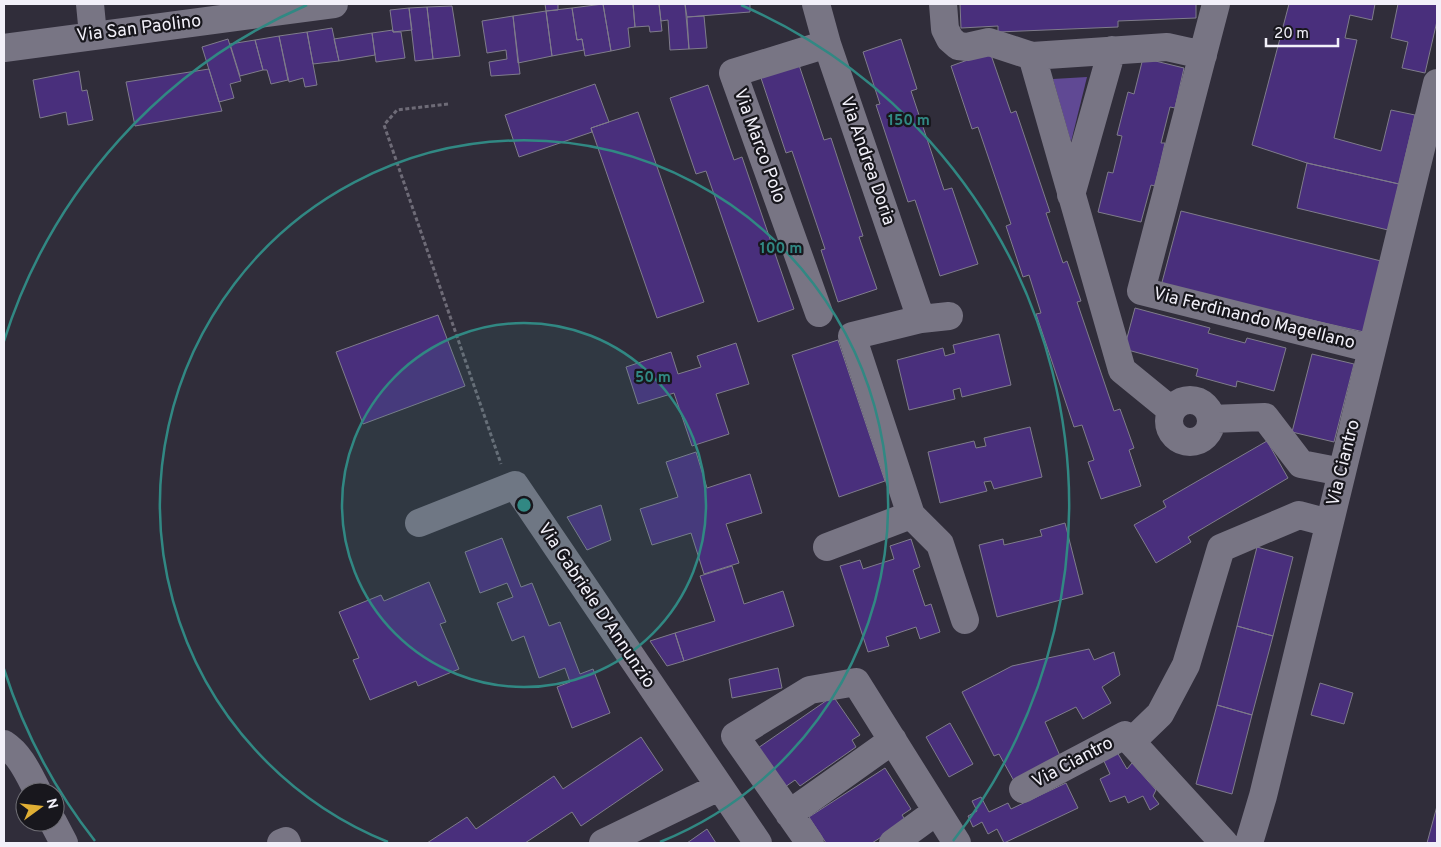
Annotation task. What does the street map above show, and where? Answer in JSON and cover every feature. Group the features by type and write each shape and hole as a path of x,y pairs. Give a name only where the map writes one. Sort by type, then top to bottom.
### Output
{"street":[{"path":"90,4 93,35"},
{"name":"Via San Paolino","path":"4,48 334,4"},
{"name":"Via Andrea Doria","path":"816,4 827,44 921,318"},
{"path":"943,4 945,29 950,39 958,46 967,47 990,42 1032,56 1167,47 1203,55"},
{"name":"Via Ferdinando Magellano","path":"1216,4 1141,291 1372,349"},
{"name":"Via Marco Polo","path":"819,312 733,73 827,44"},
{"path":"1071,196 1112,50"},
{"path":"1032,56 1122,370 1171,410 1169,420 1172,431 1180,439 1191,442 1202,439 1209,430 1211,419 1265,417 1301,464 1342,472"},
{"name":"Via Ciantro","path":"1249,843 1263,796 1437,83"},
{"path":"949,316 921,318 852,336 907,504 940,544 965,620"},
{"name":"Via Gabriele D'Annunzio","path":"509,488 514,485 758,843"},
{"path":"419,523 509,488"},
{"path":"827,547 907,504"},
{"path":"1132,742 1160,714 1186,664 1221,548 1299,515 1329,523"},
{"path":"810,843 736,736 810,690 856,682 958,843"},
{"name":"Via Ciantro","path":"1023,789 1125,735 1224,843"},
{"path":"789,814 892,740"},
{"path":"4,744 12,750 32,782"},
{"path":"603,843 719,787"},
{"path":"893,843 938,812"},
{"path":"281,843 286,841 287,843"}],"path":[{"path":"448,104 397,110 384,125 509,488"}],"shaded area":[{"path":"1087,77 1071,142 1053,79"}],"building":[{"path":"545,4 558,4 558,10 546,11"},
{"path":"603,4 611,51 585,56 582,39 577,40 572,8"},
{"path":"603,4 633,4 635,27 628,28 630,47 611,51"},
{"path":"633,4 659,4 662,31 650,32 649,26 635,27"},
{"path":"659,4 685,4 689,49 670,50 668,20 661,21"},
{"path":"685,4 750,4 750,12 687,17"},
{"path":"960,4 1196,4 1196,18 1118,21 1118,27 998,32 998,26 961,28"},
{"path":"1289,4 1375,4 1372,20 1350,15 1345,38 1357,40 1334,138 1381,151 1391,110 1415,115 1399,184 1307,163 1252,145"},
{"path":"1398,4 1437,4 1437,21 1425,73 1402,68 1408,42 1391,38"},
{"path":"452,6 460,56 433,59 427,7"},
{"path":"427,7 433,59 415,61 409,8"},
{"path":"409,8 412,30 393,32 390,10"},
{"path":"572,8 577,40 582,39 584,50 552,56 546,11"},
{"path":"546,11 552,56 518,63 513,16"},
{"path":"513,16 520,74 491,76 489,62 507,59 506,50 487,53 482,21"},
{"path":"704,16 707,48 689,49 687,17"},
{"path":"332,28 339,61 313,64 307,32"},
{"path":"393,30 393,32 401,32 405,58 376,62 372,33"},
{"path":"307,32 317,85 305,87 303,78 289,82 279,36"},
{"path":"372,33 375,55 339,61 334,39"},
{"path":"279,36 288,80 271,84 267,70 263,70 255,40"},
{"path":"228,39 241,81 230,84 234,98 219,102 202,47"},
{"path":"901,39 917,89 911,91 944,190 952,188 978,264 940,276 915,200 908,202 876,105 880,104 863,52"},
{"path":"255,40 263,70 240,76 230,44"},
{"path":"990,52 1011,113 1016,111 1050,212 1046,213 1063,263 1067,261 1081,301 1077,302 1114,411 1120,409 1134,448 1129,450 1141,486 1101,499 1088,462 1094,460 1082,425 1074,427 1036,314 1041,313 1029,275 1023,277 1006,226 1011,224 978,127 972,129 951,66"},
{"path":"1143,58 1184,68 1175,108 1170,107 1161,143 1165,143 1155,186 1151,185 1141,222 1098,212 1108,172 1113,173 1122,136 1117,135 1128,92 1134,94"},
{"path":"799,65 824,140 831,138 863,236 859,237 877,289 838,302 821,250 825,249 792,151 786,153 761,78"},
{"path":"209,69 222,111 135,126 126,82"},
{"path":"79,71 82,91 87,90 93,120 68,125 66,112 40,118 33,80"},
{"path":"595,84 609,122 591,128 592,132 519,157 505,115"},
{"path":"708,85 734,160 742,157 794,309 758,322 706,171 696,174 670,98"},
{"path":"638,112 704,302 657,318 591,128"},
{"path":"1307,163 1399,184 1388,230 1297,208"},
{"path":"1181,211 1381,261 1364,332 1161,286"},
{"path":"1135,308 1210,328 1208,333 1245,343 1247,338 1286,348 1274,391 1237,381 1236,387 1196,376 1198,369 1124,349"},
{"path":"438,315 465,386 363,424 336,352"},
{"path":"999,334 1011,385 962,397 960,388 953,390 955,399 909,410 897,360 943,348 945,356 955,353 953,345"},
{"path":"838,340 885,481 839,497 792,355"},
{"path":"736,343 749,384 716,394 729,434 692,446 674,393 638,404 626,367 671,352 678,374 701,367 697,356"},
{"path":"1312,354 1354,364 1334,442 1292,432"},
{"path":"1030,427 1042,477 994,489 991,481 984,482 987,491 940,503 928,452 974,441 976,448 986,446 984,438"},
{"path":"1267,441 1288,478 1188,537 1191,542 1156,563 1134,525 1166,507 1163,501"},
{"path":"696,452 707,488 750,474 762,513 726,524 739,563 704,574 691,533 652,545 640,509 678,497 666,462"},
{"path":"601,505 611,540 587,550 567,517"},
{"path":"1065,523 1083,594 997,617 979,545 1003,539 1004,545 1042,536 1040,530"},
{"path":"502,538 521,587 532,583 549,626 560,622 580,674 593,669 610,713 572,728 557,687 570,682 565,668 539,678 524,636 512,641 497,603 513,597 507,583 480,593 465,552"},
{"path":"911,539 920,567 913,570 925,606 931,604 940,632 920,639 916,627 886,637 889,646 868,652 840,566 860,560 863,569 894,559 890,546"},
{"path":"1257,547 1293,557 1273,636 1237,626"},
{"path":"732,566 744,604 783,591 794,626 684,661 675,633 715,621 700,576"},
{"path":"429,582 446,622 440,624 459,669 418,686 416,681 370,700 353,660 359,658 339,612 381,595 384,601"},
{"path":"1237,626 1273,636 1252,715 1217,705"},
{"path":"675,633 684,661 667,666 650,641"},
{"path":"1089,649 1094,660 1114,652 1120,675 1102,687 1111,703 1083,719 1076,707 1045,722 1061,758 1014,781 999,754 994,756 962,692 1012,666"},
{"path":"778,668 782,688 732,698 729,679"},
{"path":"1320,683 1353,693 1344,724 1311,715"},
{"path":"833,696 860,735 852,740 856,747 800,786 795,780 785,787 758,748"},
{"path":"1217,705 1252,715 1232,794 1196,784"},
{"path":"950,723 973,764 949,777 926,737"},
{"path":"641,737 663,770 581,826 572,812 525,843 427,843 467,817 476,829 554,776 563,789"},
{"path":"1117,752 1127,769 1132,763 1156,790 1153,796 1159,804 1150,810 1143,796 1128,803 1125,796 1110,802 1100,779 1110,774 1103,759"},
{"path":"885,768 911,809 902,815 906,821 872,843 826,843 809,817"},
{"path":"1066,783 1078,808 1004,843 997,829 988,834 982,822 973,827 968,816 977,811 972,801 981,797 989,812 1008,803 1011,809"},
{"path":"1437,806 1437,843 1427,843"},
{"path":"707,829 716,843 687,843"}]}
